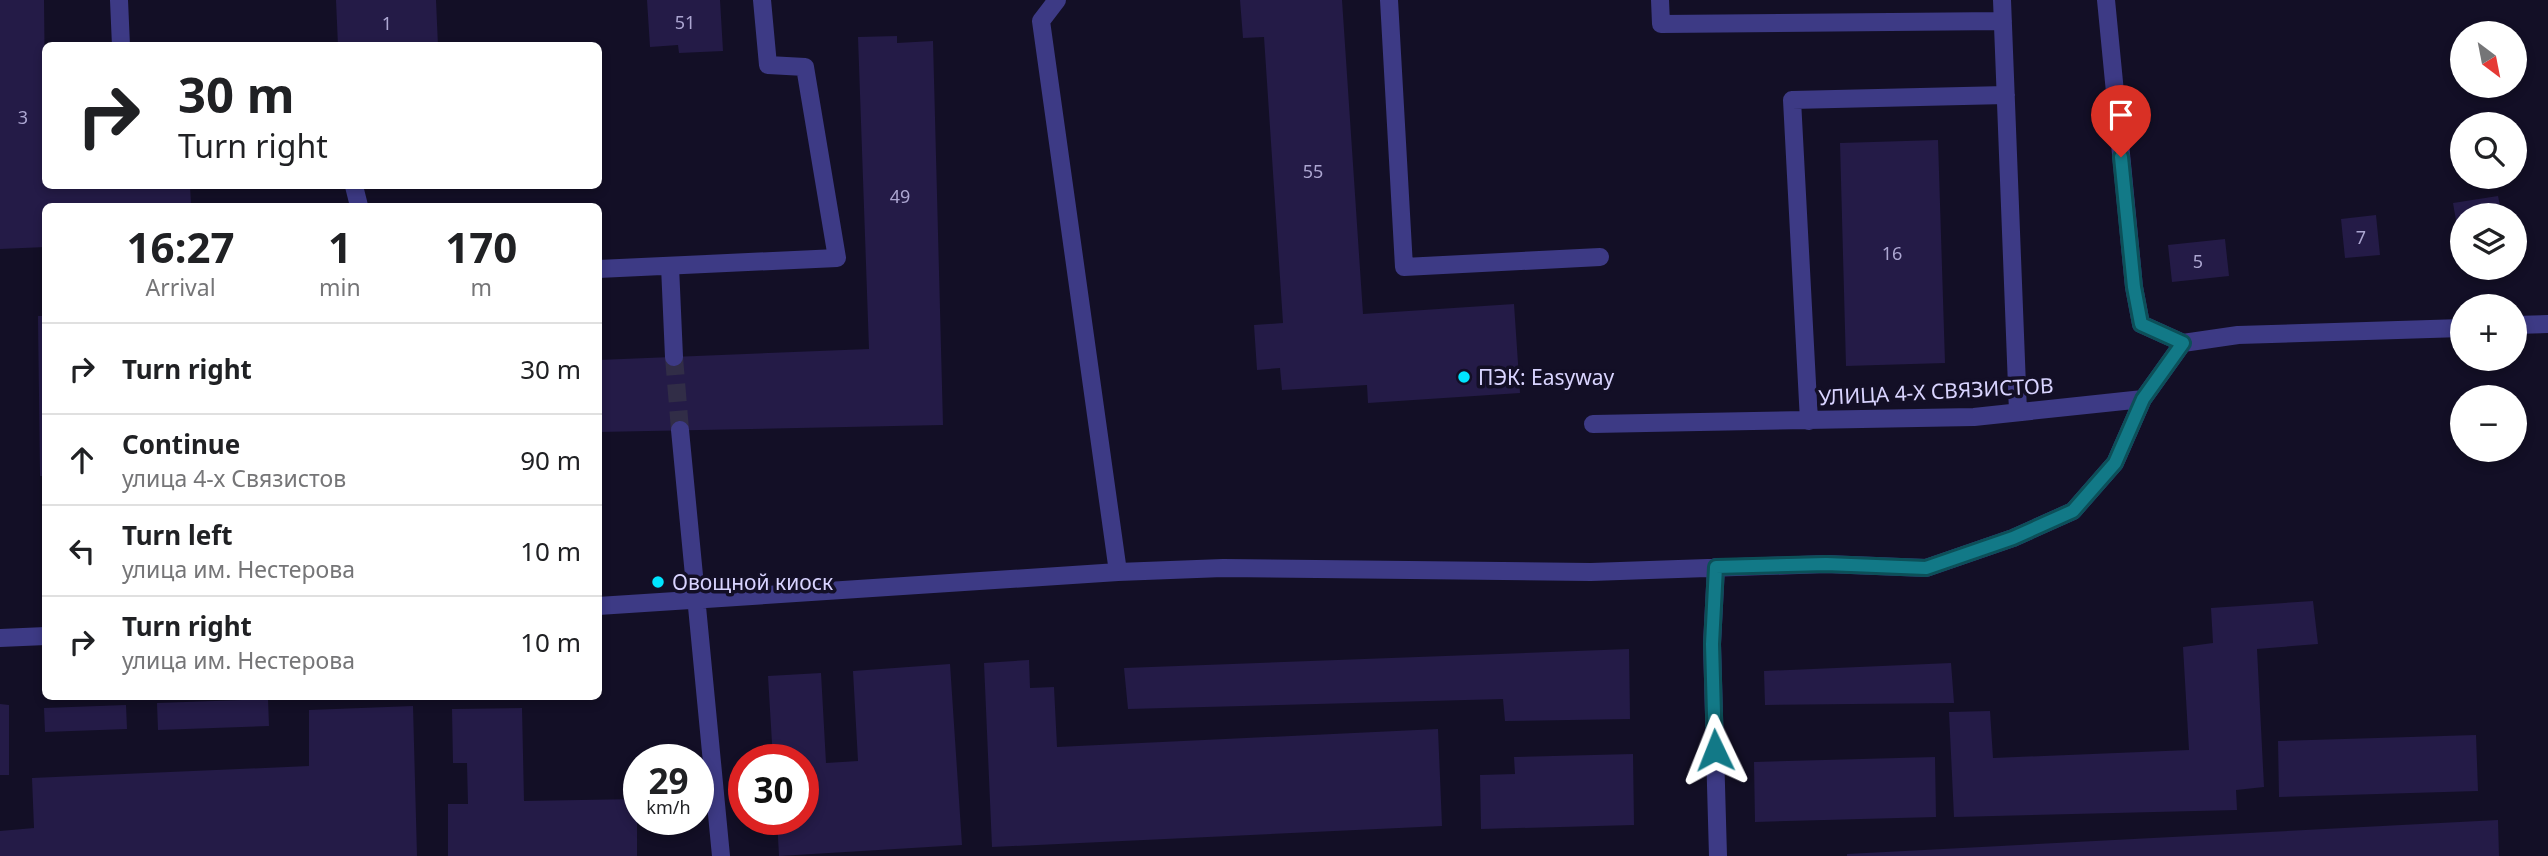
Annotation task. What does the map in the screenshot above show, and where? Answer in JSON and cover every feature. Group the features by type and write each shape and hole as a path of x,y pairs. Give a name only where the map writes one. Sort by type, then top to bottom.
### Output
{"street":[{"path":"119,0 121,42"},
{"path":"602,269 837,258 805,68 768,65 762,0"},
{"path":"1056,0 1041,21 1118,572"},
{"path":"1389,0 1404,267 1600,257"},
{"path":"1660,0 1661,24 2003,21"},
{"path":"2002,0 2018,412"},
{"path":"2106,0 2134,287 2141,324 2183,343 2238,335 2450,328"},
{"path":"1809,421 1792,100 2006,95"},
{"path":"670,266 674,357"},
{"path":"2527,325 2548,324"},
{"path":"602,606 1118,572 1223,568 1591,572 1826,564 1926,568 2013,538 2073,511 2115,463 2143,399 2183,343"},
{"name":"УЛИЦА 4-Х СВЯЗИСТОВ","path":"1593,424 1974,417 2143,399"},
{"path":"680,430 721,856"},
{"path":"1716,567 1712,644 1718,856"},
{"path":"0,638 42,636"}],"building":[{"path":"0,0 44,0 42,189 190,189 191,203 42,203 42,247 0,249"},
{"path":"336,0 436,0 438,42 338,42"},
{"path":"647,0 720,0 723,51 679,53 678,45 650,47"},
{"path":"1240,0 1342,0 1363,314 1514,304 1520,393 1368,403 1367,385 1282,390 1280,368 1257,370 1254,325 1283,323 1264,37 1243,38"},
{"path":"897,36 897,43 933,41 943,425 602,432 602,360 869,349 858,37"},
{"path":"1938,140 1945,363 1846,366 1840,143"},
{"path":"2498,196 2499,203 2453,203"},
{"path":"2376,215 2380,255 2345,258 2341,219"},
{"path":"2225,239 2229,276 2172,282 2168,245"},
{"path":"38,316 42,316 42,476"},
{"path":"2313,601 2318,644 2257,649 2264,787 2236,790 2237,810 1954,817 1949,712 1990,711 1993,758 2189,750 2183,647 2213,643 2211,608"},
{"path":"1629,649 1630,719 1505,721 1503,699 1128,709 1124,668"},
{"path":"1029,660 1030,688 1054,687 1057,747 1438,729 1442,826 992,847 984,663"},
{"path":"1951,663 1954,703 1765,705 1764,671"},
{"path":"950,664 962,845 779,856 778,835 819,835 819,744 772,744 768,676 821,673 826,763 858,761 853,671"},
{"path":"268,700 269,726 158,730 157,703"},
{"path":"0,704 9,705 9,775 0,775"},
{"path":"126,705 127,729 45,732 44,708"},
{"path":"413,706 417,856 0,856 0,831 34,828 32,778 309,766 309,710"},
{"path":"522,708 524,801 623,799 623,835 637,835 637,856 448,856 448,804 468,804 467,763 453,763 452,709"},
{"path":"2476,735 2478,791 2279,797 2278,741"},
{"path":"1633,754 1634,825 1481,829 1480,775 1515,774 1514,757"},
{"path":"1935,757 1936,817 1755,822 1754,762"},
{"path":"2498,820 2499,856 1847,856 1847,854"}],"tunnel":[{"path":"674,357 680,430"}],"place":[{"name":"ПЭК: Easyway","path":"1464,377"},
{"name":"Овощной киоск","path":"658,582"}],"route":[{"path":"1715,750 1712,644 1716,567 1826,564 1926,568 2013,538 2073,511 2115,463 2143,399 2183,343 2141,324 2134,287 2121,157"}]}
